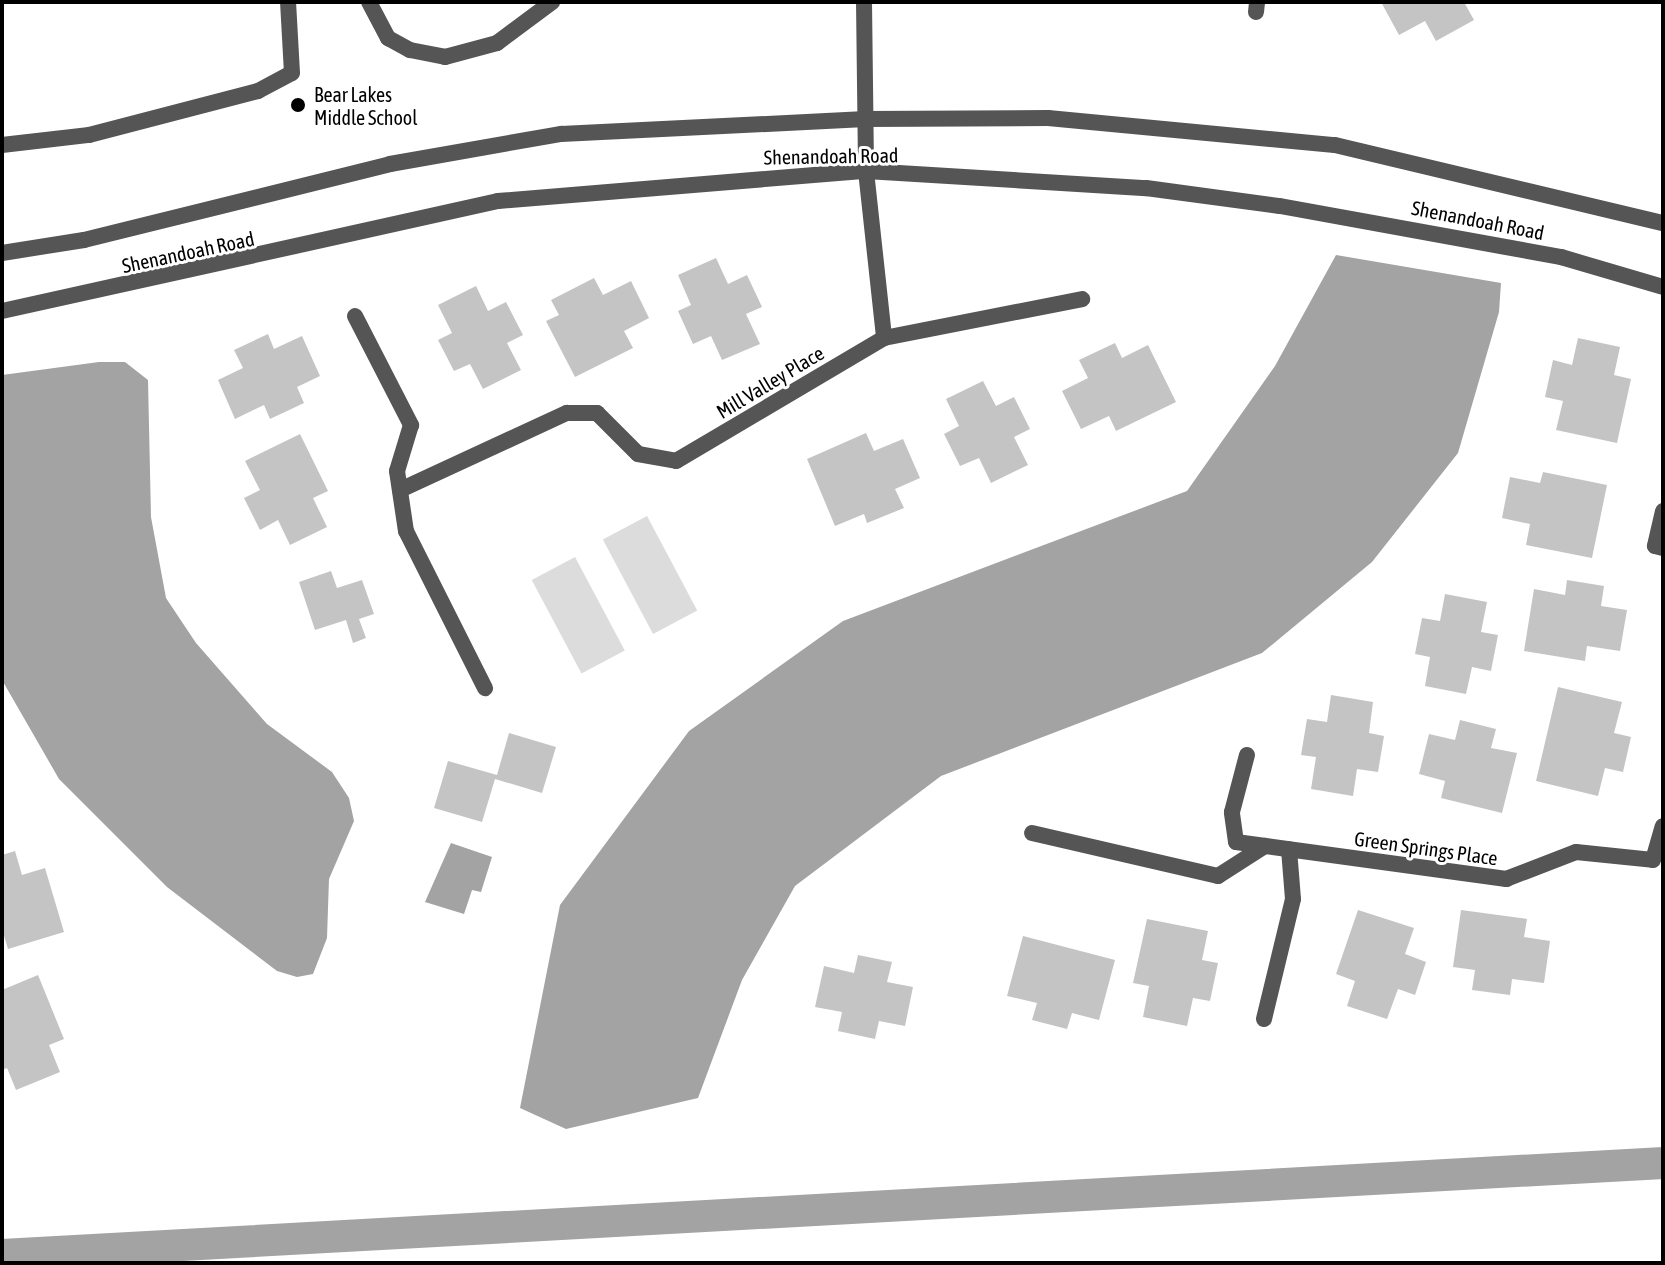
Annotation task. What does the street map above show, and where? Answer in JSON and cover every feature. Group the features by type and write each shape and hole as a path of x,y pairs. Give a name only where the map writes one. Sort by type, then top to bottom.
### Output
{"street":[{"path":"2,145 89,135 258,91 292,73 288,2"},
{"path":"369,2 388,38 410,50 445,57 497,43 552,2"},
{"path":"864,2 866,171 884,338"},
{"name":"Shenandoah Road","path":"2,253 84,240 390,164 561,134 866,119 1048,118 1335,145 1663,223"},
{"name":"Shenandoah Road","path":"2,311 498,201 866,171 1146,188 1280,206 1561,257 1663,287"},
{"name":"Mill Valley Place","path":"400,490 567,413 597,413 638,454 676,461 884,338 1082,299"},
{"path":"355,316 411,425 397,471 406,531 485,688"},
{"path":"1663,511 1655,546 1663,548"},
{"name":"Green Springs Place","path":"1247,755 1232,812 1236,842 1506,879 1576,852 1653,860 1663,826"},
{"path":"1032,833 1218,876 1265,846"},
{"path":"1264,1019 1293,899 1289,849"}],"shaded area":[{"path":"1336,255 1501,283 1499,312 1458,453 1372,562 1262,653 941,776 795,886 742,980 698,1098 566,1129 520,1108 560,905 689,731 843,621 1187,491 1275,366"},
{"path":"99,362 125,362 148,380 151,517 166,598 196,643 267,724 332,772 349,798 354,821 329,879 327,938 313,974 297,977 277,971 167,887 59,779 2,680 2,375"},
{"path":"647,516 697,610 653,634 603,539"},
{"path":"575,557 625,651 581,674 532,580"},
{"path":"451,843 492,857 481,892 472,890 464,914 425,902"}],"building":[{"path":"1381,2 1464,2 1474,20 1436,41 1425,21 1399,35"},
{"path":"716,258 728,284 747,275 762,307 746,314 760,344 722,360 711,336 693,344 678,311 691,305 678,275"},
{"path":"594,278 603,295 631,281 649,318 624,331 633,348 575,377 546,321 559,315 551,300"},
{"path":"476,286 488,311 506,302 523,335 507,343 521,370 483,389 470,364 454,371 438,340 452,333 438,305"},
{"path":"268,334 274,349 302,336 320,376 297,387 304,403 270,419 264,405 235,419 218,380 243,368 234,350"},
{"path":"1578,338 1620,347 1614,375 1631,379 1617,443 1556,430 1563,401 1545,397 1553,360 1572,365"},
{"path":"1115,343 1122,358 1148,345 1176,402 1116,431 1109,416 1081,429 1062,391 1088,378 1079,360"},
{"path":"983,381 996,406 1014,397 1030,429 1014,437 1028,465 991,483 979,458 960,466 944,434 959,426 946,399"},
{"path":"866,433 874,451 903,439 920,478 895,489 904,508 867,523 864,514 835,526 807,459"},
{"path":"300,434 328,491 313,498 327,527 290,545 278,520 260,530 244,498 260,490 245,461"},
{"path":"1543,472 1607,485 1592,558 1526,545 1530,524 1502,518 1510,477 1540,483"},
{"path":"331,571 337,588 362,580 374,614 359,619 366,638 353,643 346,620 315,630 299,582"},
{"path":"1567,580 1604,586 1601,606 1627,610 1620,651 1587,646 1585,661 1524,651 1534,589 1565,595"},
{"path":"1445,594 1487,602 1481,632 1498,635 1491,671 1472,667 1466,694 1425,686 1430,657 1415,654 1422,618 1440,621"},
{"path":"1558,687 1622,702 1614,733 1631,737 1623,772 1605,768 1598,796 1536,781"},
{"path":"1331,695 1373,702 1369,733 1384,736 1378,772 1357,769 1353,796 1311,789 1316,757 1301,755 1307,719 1327,722"},
{"path":"1460,720 1496,729 1491,748 1517,753 1502,813 1441,798 1445,781 1419,774 1429,734 1455,740"},
{"path":"509,733 556,747 542,793 495,779 482,822 434,808 448,761 497,775"},
{"path":"15,851 22,875 45,868 64,932 8,949 2,929 2,855"},
{"path":"1358,910 1414,928 1405,954 1426,962 1415,995 1398,989 1387,1019 1347,1006 1355,981 1336,974"},
{"path":"1461,910 1527,919 1524,937 1550,941 1544,983 1512,979 1510,995 1472,990 1475,970 1453,967"},
{"path":"1147,919 1208,931 1202,960 1218,963 1210,1001 1193,998 1187,1026 1143,1017 1149,986 1133,983"},
{"path":"1023,936 1115,960 1099,1020 1072,1013 1067,1029 1032,1020 1037,1003 1007,996"},
{"path":"858,955 892,962 887,982 913,987 905,1026 879,1021 875,1039 838,1031 842,1012 815,1007 824,966 854,973"},
{"path":"38,975 64,1039 49,1045 60,1072 16,1090 7,1068 2,1070 2,990"}],"waterway":[{"path":"2,1255 1663,1163"}],"place":[{"name":"Bear Lakes Middle School","path":"298,105"}]}
